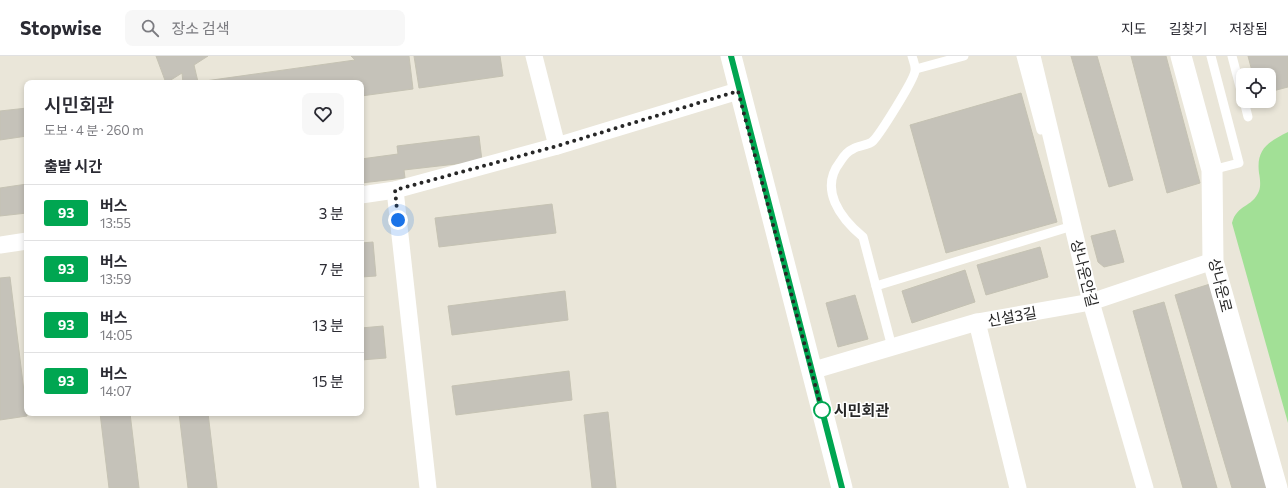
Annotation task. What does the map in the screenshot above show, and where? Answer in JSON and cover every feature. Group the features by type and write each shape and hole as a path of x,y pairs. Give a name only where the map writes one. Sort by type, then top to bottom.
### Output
{"street":[{"path":"534,56 557,146"},
{"path":"731,56 738,91 842,488"},
{"name":"상나운안길","path":"1032,56 1091,302 1145,488"},
{"name":"상나운로","path":"1181,56 1212,170 1213,261 1276,488"},
{"path":"364,195 395,190 557,146 738,91"},
{"path":"395,190 428,488"},
{"path":"0,245 24,241"},
{"name":"신설3길","path":"811,371 977,322 1091,302 1213,261"},
{"path":"977,322 1018,488"}],"lane":[{"path":"892,347 863,237 849,226 834,205 831,180 834,169 844,156 853,149 872,142 910,83 916,70 912,56"},
{"path":"916,70 964,56"},
{"path":"876,286 1069,227 1021,56"},
{"path":"1211,56 1238,163 1212,170"},
{"path":"1232,56 1236,72"},
{"path":"1245,108 1248,118"}],"green space":[{"path":"1288,132 1288,423 1232,223 1237,212 1253,200 1259,191 1259,158 1265,147 1275,139"}],"building":[{"path":"156,56 208,56 194,65 198,80 183,80 182,73 171,80 165,80"},
{"path":"351,56 409,56 413,89 364,96 364,80 212,80 355,60"},
{"path":"414,56 500,56 503,76 419,88"},
{"path":"1071,56 1097,56 1133,180 1109,187"},
{"path":"1131,56 1166,56 1200,183 1167,193"},
{"path":"1248,56 1288,56 1288,87 1276,90 1276,68 1251,68"},
{"path":"1021,93 1057,222 946,253 910,125"},
{"path":"24,108 24,136 0,140 0,111"},
{"path":"479,136 482,161 404,170 405,178 364,183 364,159 398,154 397,146"},
{"path":"24,184 24,213 0,216 0,188"},
{"path":"552,204 556,233 439,247 435,218"},
{"path":"1115,230 1124,262 1104,267 1098,262 1091,236"},
{"path":"373,242 376,276 364,277 364,243"},
{"path":"1040,247 1048,277 986,295 977,265"},
{"path":"965,270 975,302 912,323 902,291"},
{"path":"10,277 24,391 24,416 27,416 0,420 0,278"},
{"path":"1210,284 1271,488 1232,488 1175,295"},
{"path":"565,291 568,320 452,335 448,306"},
{"path":"855,295 868,339 838,347 826,303"},
{"path":"1164,302 1217,488 1183,488 1133,311"},
{"path":"383,326 386,358 364,360 364,328"},
{"path":"569,371 572,400 456,415 452,386"},
{"path":"608,412 616,488 592,488 584,415"},
{"path":"100,416 130,416 139,488 109,488"},
{"path":"179,416 208,416 217,488 188,488"}],"bus line":[{"name":"93","path":"731,56 738,91 842,488"}],"place":[{"name":"시민회관","path":"822,410"}],"route":[{"path":"398,220 395,190 557,146 738,91 823,415 822,410"}]}
